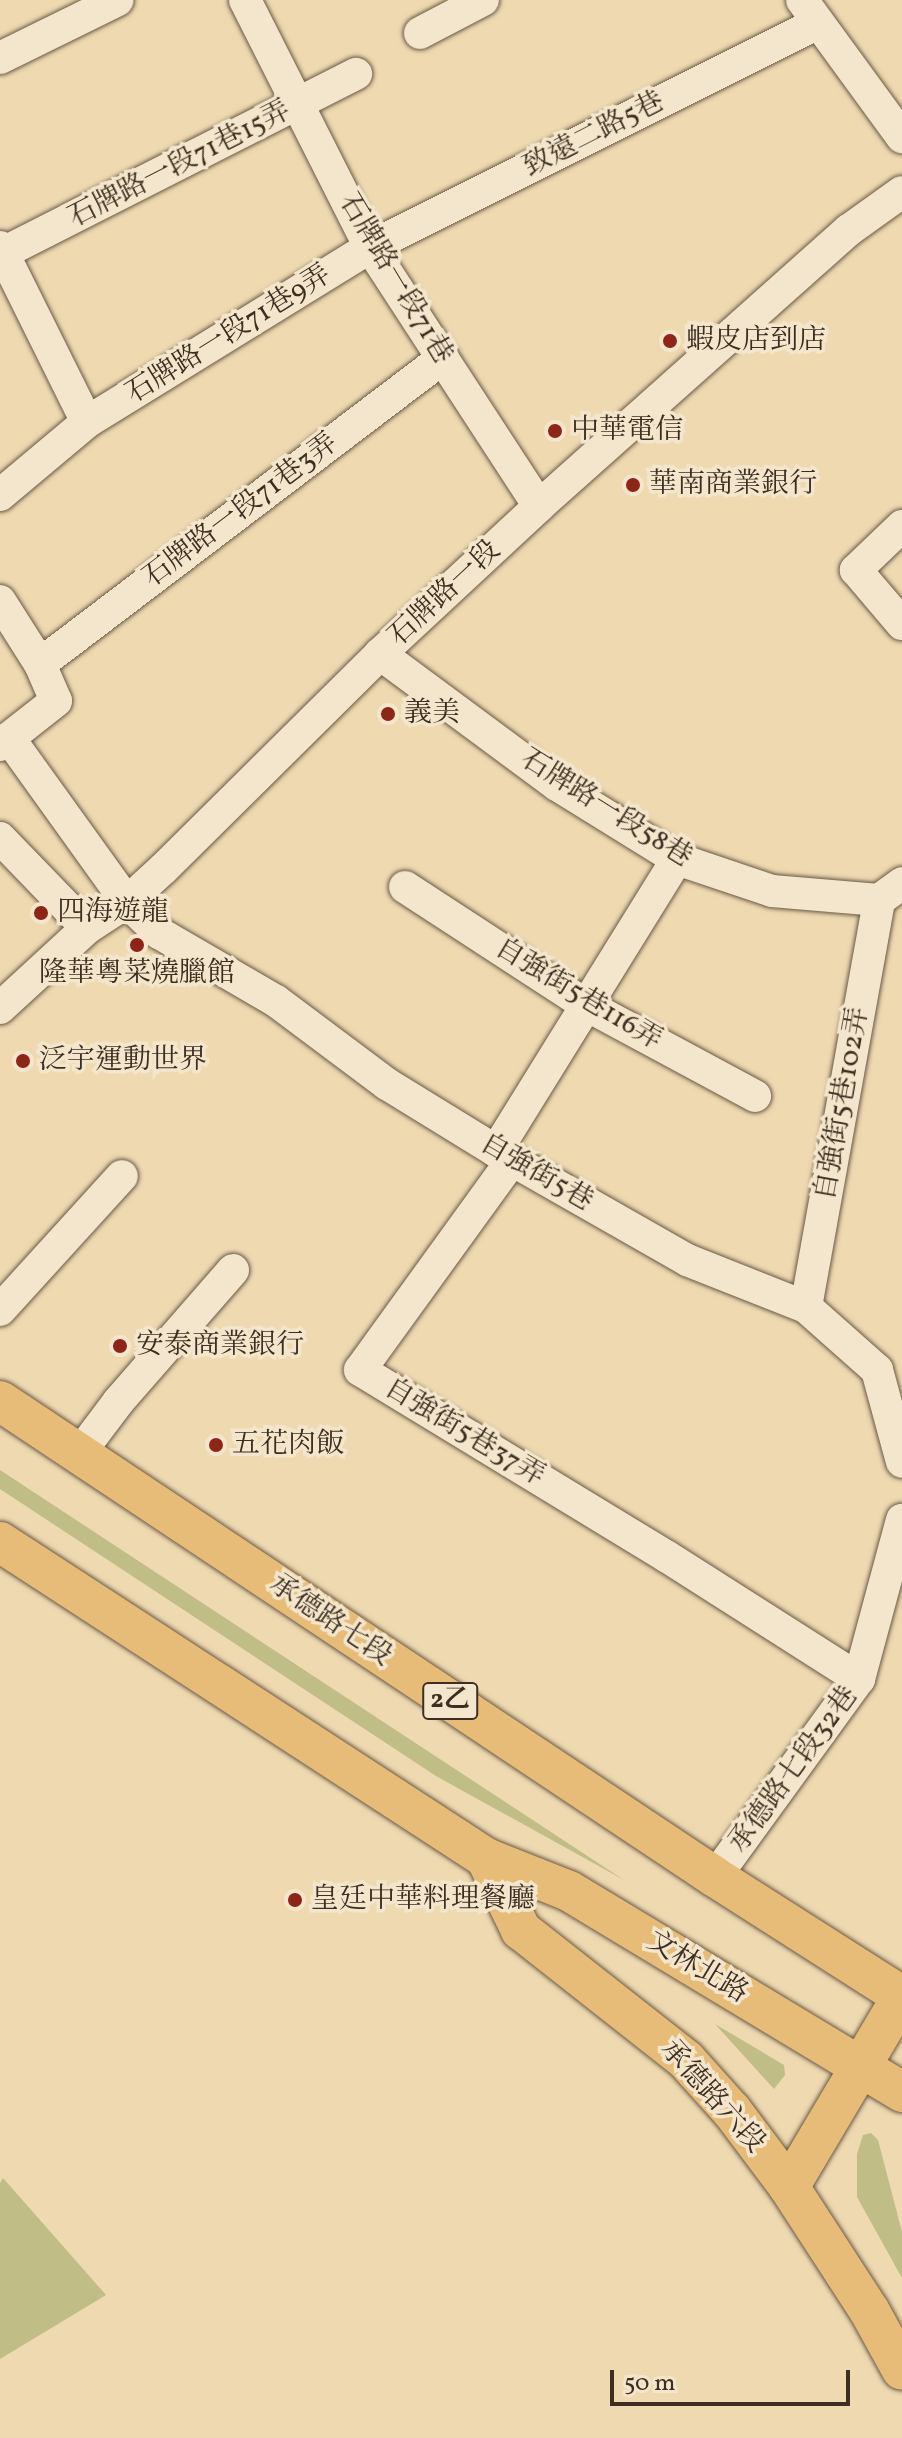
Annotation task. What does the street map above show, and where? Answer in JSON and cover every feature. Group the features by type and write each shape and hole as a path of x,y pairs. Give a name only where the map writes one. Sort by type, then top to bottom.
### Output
{"main road":[{"name":"承德路七段","path":"0,1401 715,1877 902,1996"},
{"path":"0,1542 486,1858"},
{"name":"文林北路","path":"486,1858 569,1891 902,2092"},
{"name":"承德路六段","path":"486,1858 521,1930 686,2060 732,2111 789,2187 869,2310 902,2370"},
{"path":"789,2187 902,1996"}],"street":[{"path":"0,58 118,0"},
{"name":"石牌路一段71巷","path":"245,0 370,247 539,506"},
{"path":"420,33 483,0"},
{"path":"810,12 902,137"},
{"name":"致遠二路5巷","path":"370,247 810,12"},
{"name":"石牌路一段71巷15弄","path":"2,250 298,106 356,74"},
{"name":"石牌路一段","path":"0,1008 87,928 127,902 380,654 539,506 849,230 902,192"},
{"name":"石牌路一段71巷9弄","path":"0,495 87,422 370,247"},
{"path":"2,250 87,422"},
{"name":"石牌路一段71巷3弄","path":"40,664 443,358"},
{"path":"902,526 856,570 902,624"},
{"path":"0,601 40,664 56,701 4,742"},
{"name":"石牌路一段58巷","path":"380,654 557,785 677,859 772,891 890,892"},
{"name":"自強街5巷","path":"4,742 127,902 159,933 276,1001 387,1084 504,1155 687,1260 806,1307 890,1372 902,1462"},
{"path":"0,838 87,928"},
{"path":"504,1155 586,1005 677,859"},
{"name":"自強街5巷116弄","path":"405,887 586,1005 755,1096"},
{"name":"自強街5巷102弄","path":"806,1307 890,892"},
{"name":"自強街5巷37弄","path":"504,1155 360,1370 666,1556 859,1679"},
{"path":"0,1310 122,1176"},
{"path":"79,1454 118,1402 233,1270"},
{"name":"承德路七段32巷","path":"715,1877 859,1679 902,1520"}],"shaded area":[{"path":"0,1470 624,1880 436,1776 0,1489"},
{"path":"715,2024 784,2065 785,2075 774,2089"},
{"path":"871,2133 878,2140 902,2232 902,2278 857,2197 857,2154 863,2135"},
{"path":"3,2178 106,2295 0,2359 0,2183"}],"place":[{"name":"蝦皮店到店","path":"670,341"},
{"name":"中華電信","path":"555,431"},
{"name":"華南商業銀行","path":"633,485"},
{"name":"義美","path":"388,714"},
{"name":"四海遊龍","path":"41,913"},
{"name":"隆華粵菜燒臘館","path":"137,945"},
{"name":"泛宇運動世界","path":"23,1061"},
{"name":"安泰商業銀行","path":"120,1346"},
{"name":"五花肉飯","path":"216,1445"},
{"name":"皇廷中華料理餐廳","path":"295,1900"}]}
